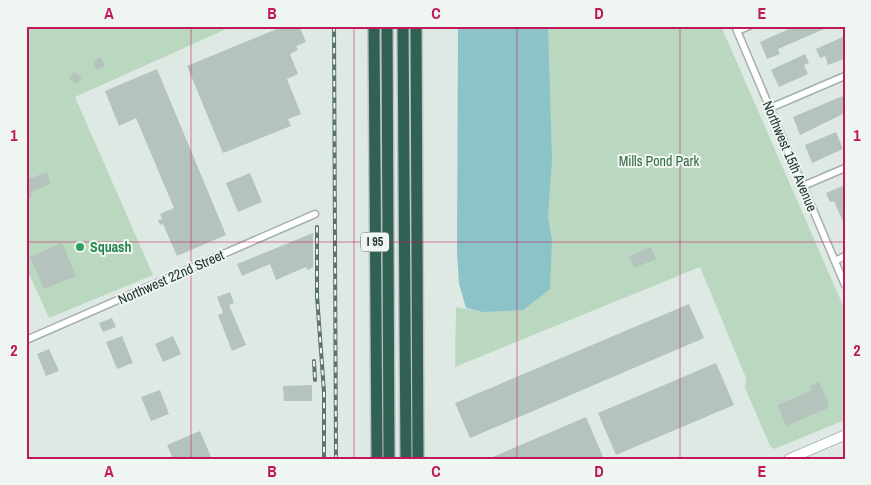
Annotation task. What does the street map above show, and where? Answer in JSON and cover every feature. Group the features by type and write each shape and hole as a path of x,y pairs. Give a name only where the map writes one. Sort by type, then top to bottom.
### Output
{"highway":[{"name":"I 95","path":"374,26 377,459"},
{"path":"387,26 389,459"},
{"path":"403,26 406,459"},
{"path":"416,26 418,459"}],"street":[{"path":"736,29 749,26"},
{"name":"Northwest 15th Avenue","path":"736,29 845,285"},
{"path":"770,108 845,76"},
{"path":"803,186 845,168"},
{"name":"Northwest 22nd Street","path":"26,340 316,214"},
{"path":"834,261 845,256"},
{"path":"789,459 845,436"}],"green space":[{"path":"26,26 233,26 75,97 153,275 49,318 26,267"},
{"name":"Mills Pond Park","path":"547,26 721,26 845,310 845,420 774,449 770,446 745,388 746,378 700,267 455,367 456,307 482,312 552,238 548,216"}],"water":[{"path":"458,26 548,26 552,160 548,216 552,239 550,289 523,310 482,312 466,308 459,284 457,252"}],"building":[{"path":"284,26 299,26 306,42 296,46 298,50 290,54 298,74 287,79 301,114 288,119 291,126 223,153 187,66"},
{"path":"796,26 831,26 778,49 780,54 767,59 760,42"},
{"path":"845,36 845,59 828,65 825,56 820,58 816,49"},
{"path":"805,54 809,63 804,65 808,74 779,87 771,70"},
{"path":"101,57 105,66 97,70 93,62"},
{"path":"157,69 226,235 177,256 163,224 160,225 158,220 162,219 160,214 174,208 136,118 119,126 105,91"},
{"path":"74,72 82,77 77,84 69,78"},
{"path":"845,95 845,113 800,135 793,117"},
{"path":"836,132 843,149 812,163 805,145"},
{"path":"47,172 51,184 31,192 32,196 26,199 26,180"},
{"path":"250,173 262,202 238,212 226,183"},
{"path":"845,185 844,224 834,201 830,202 826,193"},
{"path":"313,233 313,267 308,270 306,267 276,280 270,264 242,276 237,264"},
{"path":"62,243 76,276 44,289 30,257"},
{"path":"651,247 656,259 634,268 629,256"},
{"path":"230,292 234,303 229,305 246,345 232,351 218,315 223,313 217,297"},
{"path":"689,304 704,338 470,438 455,403"},
{"path":"112,318 116,327 103,332 99,323"},
{"path":"122,336 133,363 117,369 106,342"},
{"path":"173,336 181,354 163,362 155,344"},
{"path":"49,349 59,371 46,376 37,354"},
{"path":"716,363 734,405 616,455 598,413"},
{"path":"819,382 829,404 827,405 828,408 786,426 778,405 812,390 810,386"},
{"path":"312,385 312,401 284,401 283,386"},
{"path":"160,390 169,414 151,421 141,397"},
{"path":"586,417 604,459 488,459"},
{"path":"200,431 212,459 173,459 167,445"}],"railway":[{"path":"334,26 336,459"},
{"path":"317,227 317,296 324,392 324,459"},
{"path":"314,361 315,380"}],"place":[{"name":"Squash","path":"80,247"}]}
